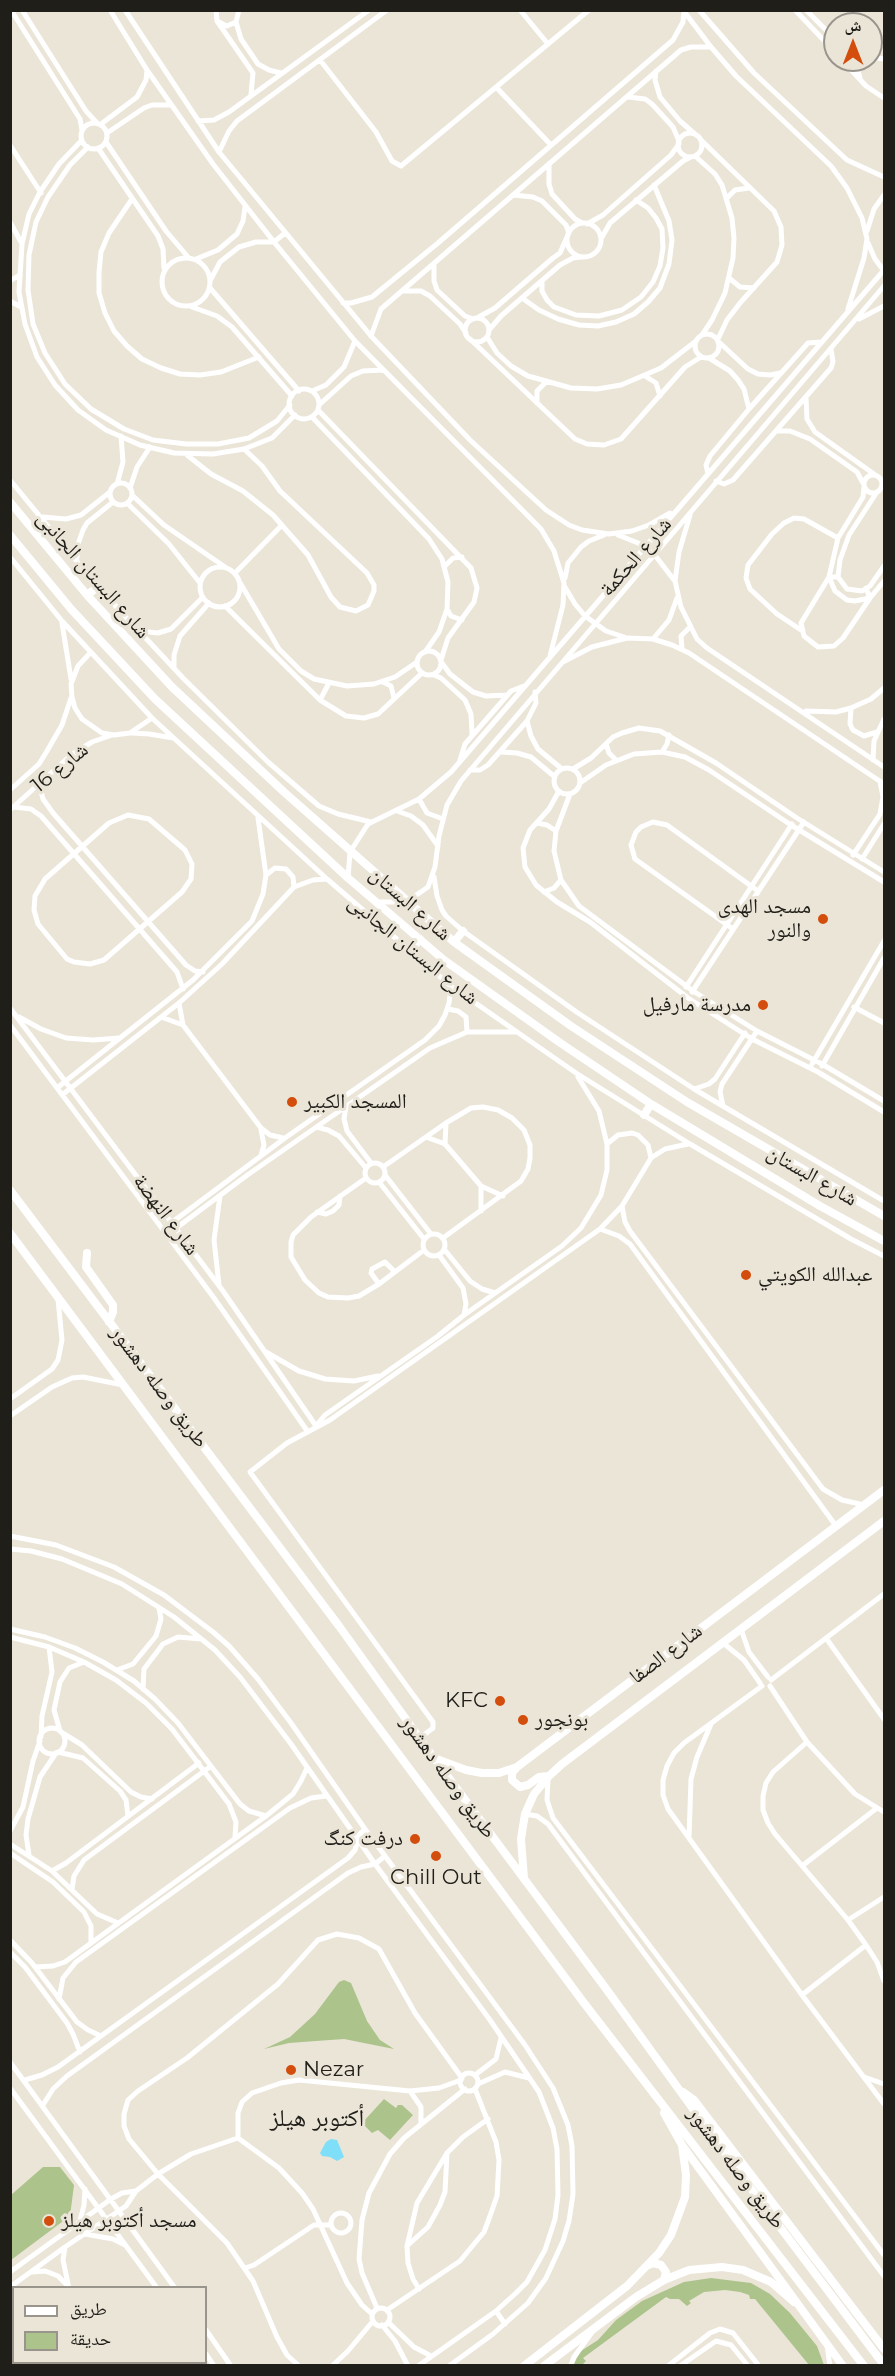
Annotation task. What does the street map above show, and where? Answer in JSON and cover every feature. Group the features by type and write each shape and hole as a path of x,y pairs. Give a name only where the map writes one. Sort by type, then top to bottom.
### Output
{"main road":[{"name":"طريق وصله دهشور","path":"10,1190 332,1617 675,2087 885,2365"},
{"name":"طريق وصله دهشور","path":"10,1233 655,2097 794,2272 864,2366"},
{"path":"87,1253 86,1267 113,1305 109,1322"},
{"path":"675,2087 694,2100 885,2349"},
{"path":"655,2097 682,2145 843,2366"}],"street":[{"path":"11,10 80,119 82,140 88,147 98,148 106,142"},
{"path":"22,10 86,111 107,133 106,142 166,231 188,257"},
{"path":"110,10 147,70 244,206 355,340 541,529 554,551 564,583 575,604 585,616 606,631 627,638 652,639 682,649 882,782 883,797 880,814 850,861"},
{"path":"125,10 219,152 371,336 470,440 557,518 582,530 611,534 645,547 654,554 675,582"},
{"path":"198,121 214,120 369,10"},
{"path":"219,152 223,141 237,121 387,10"},
{"path":"520,10 548,44"},
{"path":"320,60 376,132 392,161 401,166 589,10"},
{"path":"699,10 784,102 847,160 885,177"},
{"path":"795,10 823,39"},
{"path":"806,10 823,27"},
{"path":"683,11 711,47 774,113 831,166 856,205 875,259 884,270"},
{"path":"343,303 372,297 467,218 673,40 679,32 683,11"},
{"path":"240,12 236,22 241,39 258,64 281,73"},
{"path":"215,15 253,73 251,94"},
{"path":"215,15 227,26 236,22"},
{"path":"330,39 337,47"},
{"path":"371,336 381,309 656,71 681,50 691,47 711,47"},
{"path":"82,130 87,124 99,123 137,97 146,80 147,70"},
{"path":"656,71 655,80 660,97 680,121 774,211 781,227 782,245 777,262 727,320 718,341 718,353 709,358"},
{"path":"854,72 866,86 885,98"},
{"path":"860,72 860,78"},
{"path":"496,87 551,145"},
{"path":"487,337 497,353 511,366 528,376 572,388 597,389 621,385 645,376 680,356 702,335 719,307 729,279 734,238 727,198 715,174 693,157 682,154 673,127 652,104 645,99 627,97"},
{"path":"774,113 784,102"},
{"path":"107,133 144,108 161,104 171,105"},
{"path":"580,120 588,130"},
{"path":"466,333 467,324 495,308 560,253 575,226 603,215 671,155 686,134 699,137"},
{"path":"470,339 479,342 487,337 489,330 501,316 566,261 596,253 610,223 683,161 693,157 702,149 699,137"},
{"path":"82,140 59,164 40,192 29,214 18,276 21,307 27,333 38,357 56,385 78,410 121,438 150,448 187,455 224,454 244,449 272,438 295,415"},
{"path":"10,145 40,192 48,197"},
{"path":"88,147 70,165 48,197 32,238 27,272 30,308 45,353 65,384 77,397 106,420 153,440 202,445 249,438 268,428 284,414 290,405 292,396 299,391 312,392 326,385 344,367 355,340"},
{"path":"98,148 161,242 164,256 162,278 164,293 175,304 208,312 225,321 292,396"},
{"path":"549,164 548,174 552,194 575,219 597,229 601,239"},
{"path":"522,298 558,319 579,325 598,326 616,322 634,314 660,288 669,264 672,240 663,202 654,185"},
{"path":"727,198 740,188 751,188"},
{"path":"513,195 533,197 542,201 566,225 570,250 581,257"},
{"path":"847,312 864,258 870,217 885,195"},
{"path":"132,199 110,233 100,262 99,293 114,331 142,359 180,374 200,375 221,372 259,357"},
{"path":"542,281 542,291 554,307 576,315 599,316 622,310 641,297 653,282 660,266 663,248 662,230 656,218 648,208 636,200"},
{"path":"196,259 218,250 237,234 243,220 244,206"},
{"path":"467,218 476,227"},
{"path":"10,222 22,244"},
{"path":"190,306 203,300 220,262 239,247 256,242 274,242 285,232"},
{"path":"164,271 174,260 188,257 196,259 209,272 211,280"},
{"path":"434,263 434,281 437,290 465,316 486,321 489,330"},
{"name":"شارع الحكمة","path":"371,822 419,799 441,782 460,762 884,270"},
{"path":"10,281 18,276"},
{"path":"729,279 740,287 755,288"},
{"name":"شارع الحكمة","path":"433,875 443,819 453,793 470,770 885,286"},
{"path":"210,288 299,391"},
{"path":"402,291 422,291 430,296 460,324 470,339 537,404 575,439 587,444 604,445 621,439 685,368 701,357 709,358 730,371 744,389 749,409"},
{"path":"10,302 21,307"},
{"path":"855,321 885,306"},
{"path":"702,335 711,334 748,369 758,374 781,373"},
{"path":"696,341 695,350 701,357"},
{"path":"708,474 706,465 710,456 749,409 808,343 821,342"},
{"path":"716,481 724,484 733,480 806,397 831,368 833,362 831,349"},
{"path":"38,357 45,353"},
{"path":"312,417 318,408 351,376 363,371 383,370"},
{"path":"645,376 656,383 660,396"},
{"path":"537,404 537,391 546,382"},
{"path":"312,392 317,397 318,408 392,488 462,557 474,574 477,588 471,609 448,638 438,672 434,675"},
{"path":"806,397 807,419 814,432 876,475 882,482 881,489 849,535 840,560 838,577 847,589 857,591 866,588 885,566"},
{"path":"290,405 295,415 301,418 312,417"},
{"path":"153,440 137,467 130,488 132,495 164,525 235,573 273,640 286,657 308,675 329,683 356,686 383,682 401,674 417,662 439,632 447,609 448,590 445,566 429,539 312,417"},
{"path":"42,517 66,519 81,515 110,492 117,484 123,462 121,438 124,429"},
{"path":"776,431 797,432 810,439 857,472 869,492 881,489"},
{"path":"461,448 470,440"},
{"path":"187,455 211,474 253,499 282,525 308,555 339,608 356,611 368,605 374,585 368,573 280,491 262,466 244,449"},
{"path":"801,630 804,616 829,577 838,538 862,497 866,476 885,475"},
{"name":"شارع البستان الجانبى","path":"10,480 98,586 174,668 291,784 319,806 338,814 371,822"},
{"path":"117,484 123,483 130,488"},
{"path":"386,494 392,488"},
{"path":"110,492 113,502 118,505 127,503 132,495"},
{"name":"شارع البستان","path":"10,501 87,595 172,687 350,852 454,942 579,1031 677,1096 885,1216"},
{"path":"77,560 78,544 87,523 113,502"},
{"path":"127,503 169,544 200,583 203,597 209,603 217,607 225,606 237,597 239,581"},
{"path":"549,658 563,604 568,563 581,547 589,541 649,525 680,506"},
{"path":"693,509 679,552 675,582 678,596 697,639 707,648 885,767"},
{"path":"838,538 804,519 794,518 784,523 772,534 748,565 746,578 750,589 777,614 801,630 810,642 818,647 834,646 843,638 870,598 885,581"},
{"path":"235,573 282,525"},
{"name":"شارع البستان","path":"10,535 71,609 155,699 348,878 444,960 651,1104 820,1206 885,1241"},
{"name":"شارع البستان الجانبى","path":"10,557 62,621 152,718 327,879 451,986 576,1073 644,1116 851,1239 885,1256"},
{"path":"445,566 450,560 462,557"},
{"path":"200,583 210,570 227,568"},
{"path":"829,577 838,577"},
{"path":"829,577 831,585 841,596 855,601 870,598"},
{"path":"87,595 98,586"},
{"path":"866,588 870,598"},
{"path":"652,639 669,620 678,596"},
{"path":"139,630 158,633 171,628 203,597"},
{"path":"174,668 175,648 180,636 209,603"},
{"path":"225,606 320,700 329,708 346,716 364,718 378,714 422,673"},
{"path":"447,609 451,616 462,620"},
{"path":"62,621 75,708 87,723 102,733 114,735"},
{"path":"682,649 681,636 690,627"},
{"path":"559,664 592,647 627,638"},
{"path":"71,684 78,666 91,652"},
{"path":"425,652 437,653 450,674 473,692 486,696 507,695"},
{"path":"417,662 422,673"},
{"path":"422,673 441,678 465,700 471,714 472,735"},
{"path":"383,682 391,686 394,698"},
{"path":"320,700 329,683"},
{"path":"460,762 462,748 472,735 514,688 525,685"},
{"path":"803,711 836,711 851,708 871,699 885,688"},
{"path":"470,770 484,768 527,721 536,703 535,692"},
{"name":"شارع 16","path":"10,790 39,764 62,725 72,697"},
{"path":"851,708 850,723 853,730 864,736 877,732"},
{"path":"130,733 152,718"},
{"path":"873,760 874,741 885,719"},
{"path":"527,721 538,749 562,769 573,769 622,733 639,728 660,731 716,763 796,818 885,872"},
{"name":"شارع 16","path":"12,808 39,783 92,742 130,733 176,739"},
{"path":"662,752 669,735"},
{"path":"606,744 609,753 616,760"},
{"path":"501,752 531,757 555,777"},
{"path":"580,783 616,760 634,754 662,752 695,762 799,830 885,882"},
{"path":"562,769 554,782 559,791 570,794"},
{"path":"573,769 580,777 580,783 578,788 570,794 556,831 555,861 561,880 579,906 693,991 757,1031 822,1064 885,1101"},
{"path":"39,783 49,809 186,965 195,971 203,972"},
{"path":"284,792 291,784"},
{"path":"559,791 525,838 522,858 529,877 544,892 590,922 688,998 752,1039 818,1072 885,1112"},
{"path":"419,799 428,813 443,819"},
{"path":"12,808 31,809 41,816 177,972 183,989"},
{"path":"398,811 417,820 438,846"},
{"path":"135,815 149,819 185,850 192,872 188,886 110,955 97,963 82,964 67,958 39,924 33,903 41,883 82,847 115,819 135,815"},
{"path":"57,1088 203,972 252,921 263,894 266,875 258,816"},
{"path":"682,994 796,818"},
{"path":"348,878 350,852 371,822"},
{"path":"733,930 635,859 631,845 636,832 647,824 660,822 667,825 758,891"},
{"path":"688,998 804,822"},
{"path":"537,823 556,831"},
{"path":"858,866 885,824"},
{"path":"266,875 275,868 286,869 293,877 294,887"},
{"path":"375,902 406,900 423,891 433,875"},
{"path":"433,875 442,910 464,931 578,1012 694,1089 885,1201"},
{"path":"62,1095 179,1003 222,964 294,887 313,880 327,879"},
{"path":"544,892 554,888 561,880"},
{"path":"454,942 464,931"},
{"path":"409,951 420,939"},
{"path":"809,1068 885,941"},
{"path":"818,1072 855,1008 883,966 885,958"},
{"path":"216,959 222,964"},
{"path":"873,961 883,966"},
{"path":"171,1223 260,1156 425,1040 439,1026 448,1009 451,986"},
{"path":"166,1003 171,1010"},
{"path":"179,1003 183,1025 261,1128 273,1137 285,1138"},
{"path":"847,1004 885,1023"},
{"name":"شارع النهضة","path":"10,1008 221,1289 316,1426"},
{"path":"448,1009 458,1011 466,1017 467,1032"},
{"path":"17,1016 41,1029 66,1038 93,1041 120,1037"},
{"path":"161,1017 183,1025"},
{"name":"شارع النهضة","path":"10,1025 214,1298 308,1432"},
{"path":"694,1089 709,1084 715,1079 749,1026"},
{"path":"175,1229 246,1176 430,1048 467,1032 489,1030 518,1032"},
{"path":"724,1107 720,1092 722,1084 757,1031"},
{"path":"316,1426 326,1423 440,1339 464,1315 577,1233 596,1206 606,1176 607,1144 599,1111 589,1091 576,1073"},
{"path":"354,1091 358,1097"},
{"path":"644,1116 651,1104"},
{"path":"346,1106 344,1119 347,1131 371,1163"},
{"path":"383,1167 465,1110 483,1107 506,1114 524,1130 530,1145 531,1158 521,1181 443,1238"},
{"path":"445,1144 446,1123"},
{"path":"316,1127 339,1136 366,1168 366,1178 370,1182 379,1182 385,1175"},
{"path":"260,1156 264,1140 261,1128"},
{"path":"607,1144 618,1135 632,1133 638,1135 648,1145 651,1158"},
{"path":"426,1137 445,1144 481,1186 503,1196"},
{"path":"420,1738 433,1728 433,1722 250,1472 287,1443 316,1426 325,1415 600,1229 622,1206 651,1158 673,1146 690,1144"},
{"path":"366,1168 371,1163 379,1163 385,1175 431,1234 443,1238"},
{"path":"242,1170 246,1176"},
{"path":"366,1178 298,1228 291,1242 291,1257 305,1280 319,1293 338,1298 359,1296 424,1250"},
{"path":"379,1182 424,1239 424,1250 430,1256 439,1255 444,1249"},
{"path":"481,1186 481,1211"},
{"path":"214,1298 221,1289 214,1240 220,1195"},
{"path":"622,1206 625,1222 630,1231 823,1489 843,1500 864,1505"},
{"path":"600,1229 619,1236 630,1244 836,1526"},
{"path":"619,1236 624,1230 630,1231"},
{"path":"424,1239 431,1234"},
{"path":"443,1238 444,1249 470,1281 482,1289 495,1293"},
{"path":"552,1253 557,1260"},
{"path":"439,1255 463,1288 466,1304 464,1315"},
{"path":"379,1284 371,1273 372,1269 386,1262 395,1272"},
{"path":"10,1399 52,1369 58,1360 63,1340 58,1297"},
{"path":"264,1350 299,1371 325,1379 354,1380 383,1375"},
{"path":"726,1374 734,1369"},
{"path":"10,1416 52,1386 72,1378 94,1379 126,1386"},
{"path":"780,1449 788,1442"},
{"name":"شارع الصفا","path":"434,1758 466,1770 482,1773 499,1773 517,1767 885,1490"},
{"name":"شارع الصفا","path":"524,1878 521,1839 525,1814 534,1794 561,1764 885,1521"},
{"path":"10,1536 56,1545 114,1567 164,1595 213,1632 244,1662 275,1701 365,1829 501,2012 553,2088 568,2125 574,2169 569,2221 553,2264 539,2291 505,2324 449,2366"},
{"path":"10,1549 31,1551 78,1565 122,1584 203,1640 240,1677 490,2020 539,2092 553,2128 557,2149 558,2195 555,2219 545,2250 527,2282 496,2311 418,2366"},
{"path":"885,1594 769,1678 762,1678 761,1684 674,1753 663,1780 663,1795 668,1809 802,1995 885,2104"},
{"path":"117,1670 133,1664 156,1636 161,1619 159,1608"},
{"path":"10,1629 60,1642 89,1654 117,1670 143,1689 178,1723 240,1804 249,1811 266,1816"},
{"path":"741,1629 750,1654 769,1678 770,1686 807,1742 855,1794 885,1812"},
{"path":"143,1689 144,1669 163,1644 186,1636 203,1640"},
{"path":"10,1637 49,1647 84,1662 117,1680 146,1703 172,1729 232,1810 236,1822 235,1837"},
{"path":"826,1638 885,1719"},
{"path":"723,1643 744,1660 761,1684 770,1686"},
{"path":"49,1647 52,1672 42,1716 41,1747 46,1752 83,1758 120,1791 126,1800 128,1816"},
{"path":"29,1855 26,1835 28,1819 40,1777 65,1742 54,1710 60,1682 69,1668 84,1662"},
{"path":"689,1839 691,1779 697,1757 712,1723"},
{"path":"10,1832 22,1808 40,1739 48,1730 55,1729 82,1745 131,1792 152,1799"},
{"path":"807,1742 773,1772 766,1783 763,1810 768,1823 866,1944 885,1981"},
{"path":"52,1871 206,1758"},
{"path":"72,1889 76,1870 84,1860 211,1766"},
{"path":"517,1767 511,1776 514,1783 520,1787 528,1785 539,1777 549,1776 548,1805 551,1814 885,2255"},
{"path":"35,1967 59,1964 266,1816 293,1794 307,1768"},
{"path":"59,1999 63,1978 76,1962 290,1808 304,1801 326,1796"},
{"path":"802,1866 877,1808"},
{"path":"525,1814 541,1818 555,1833 885,2276"},
{"path":"555,1833 561,1828"},
{"path":"25,2080 50,2072 80,2052 348,1858 355,1850 358,1839 365,1829"},
{"path":"10,1845 52,1871 97,1914 118,1923"},
{"path":"10,1853 41,1873 84,1912 91,1926 91,1943"},
{"path":"43,2105 53,2089 67,2076 348,1873 375,1864 385,1856"},
{"path":"848,1920 885,1897"},
{"path":"299,2366 287,2355 245,2268 227,2243 158,2174 129,2139 124,2126 124,2114 128,2100 188,2058 278,1984 318,1940 326,1936 347,1935 370,1942 379,1949 415,2013 461,2079 465,2089"},
{"path":"10,1940 35,1967 77,2022 101,2036"},
{"path":"802,1995 866,1944"},
{"path":"10,1952 25,1967 67,2023 80,2052"},
{"path":"490,2020 501,2012"},
{"path":"431,2356 414,2347 385,2324 376,2325 347,2283 313,2209 290,2180 238,2138 237,2113 242,2102 252,2092 299,2080 410,2091 439,2088 461,2079 466,2074 475,2075 496,2059 501,2036"},
{"path":"10,2062 174,2286"},
{"path":"377,2308 362,2273 359,2259 362,2220 369,2193 390,2154 421,2123 465,2089 505,2072 530,2078"},
{"path":"377,2308 387,2310 460,2261 484,2232 497,2196 499,2160 496,2142 476,2086 475,2075"},
{"path":"864,2077 885,2084"},
{"path":"10,2088 156,2286"},
{"path":"410,2091 421,2107 421,2123"},
{"path":"419,2289 412,2279 407,2246 417,2203 447,2153 463,2137 488,2120"},
{"path":"10,2287 120,2211 129,2204 136,2192 158,2174 191,2154 238,2138"},
{"path":"524,2366 599,2309 649,2265 671,2235 685,2198 686,2175 682,2145"},
{"path":"407,2246 428,2227 441,2205 446,2192 447,2153"},
{"path":"80,2222 85,2187"},
{"path":"10,2272 111,2199 122,2193 136,2192"},
{"path":"339,2213 345,2214 351,2222 348,2230 342,2232 334,2230 331,2224 332,2218 339,2213"},
{"path":"351,2222 362,2220"},
{"path":"245,2268 254,2265 306,2229 321,2224 331,2224"},
{"path":"84,2234 113,2239 126,2245"},
{"path":"65,2247 65,2273 69,2286"},
{"path":"649,2265 653,2263 661,2265 666,2272 664,2280"},
{"path":"544,2366 664,2280 689,2270 706,2267 743,2270 771,2282 803,2311"},
{"path":"31,2272 45,2271 58,2276 68,2286"},
{"path":"332,2366 348,2351 377,2308"},
{"path":"385,2324 390,2316 387,2310"},
{"path":"496,2311 505,2324"},
{"path":"385,2324 408,2366"},
{"path":"571,2365 594,2328"},
{"path":"668,2366 710,2333 726,2329 734,2335 759,2366"},
{"path":"207,2331 231,2366"},
{"path":"710,2333 716,2341 729,2344 748,2366"},
{"path":"729,2344 734,2335"},
{"path":"680,2366 716,2341"},
{"path":"827,2344 830,2366"}],"green space":[{"path":"344,1980 351,1983 367,2021 380,2040 394,2049 344,2039 289,2043 264,2049 290,2037 315,2014 339,1982"},
{"path":"384,2099 396,2108 402,2105 413,2115 390,2140 378,2130 372,2133 362,2123"},
{"path":"43,2167 60,2167 74,2185 70,2216 11,2260 11,2195"},
{"path":"711,2278 751,2283 770,2294 790,2313 817,2346 824,2365 809,2365 755,2299 750,2299 749,2295 740,2292 725,2290 704,2292 689,2301 691,2303 687,2306 679,2299 666,2297 583,2358 586,2361 582,2365 573,2365 581,2351 598,2340 616,2320 642,2301 684,2282"}],"water":[{"path":"331,2139 337,2140 344,2157 337,2161 322,2156 320,2153 326,2142"}],"place":[{"name":"مسجد الهدى والنور","path":"823,919"},
{"name":"مدرسة مارفيل","path":"763,1005"},
{"name":"المسجد الكبير","path":"292,1102"},
{"name":"عبدالله الكويتي","path":"746,1275"},
{"name":"KFC","path":"500,1701"},
{"name":"بونجور","path":"523,1720"},
{"name":"درفت كنگ","path":"415,1839"},
{"name":"Chill Out","path":"436,1856"},
{"name":"Nezar","path":"291,2070"},
{"name":"مسجد أكتوبر هيلز","path":"49,2221"}],"district":[{"name":"أكتوبر هيلز","path":"317,2119"}]}
